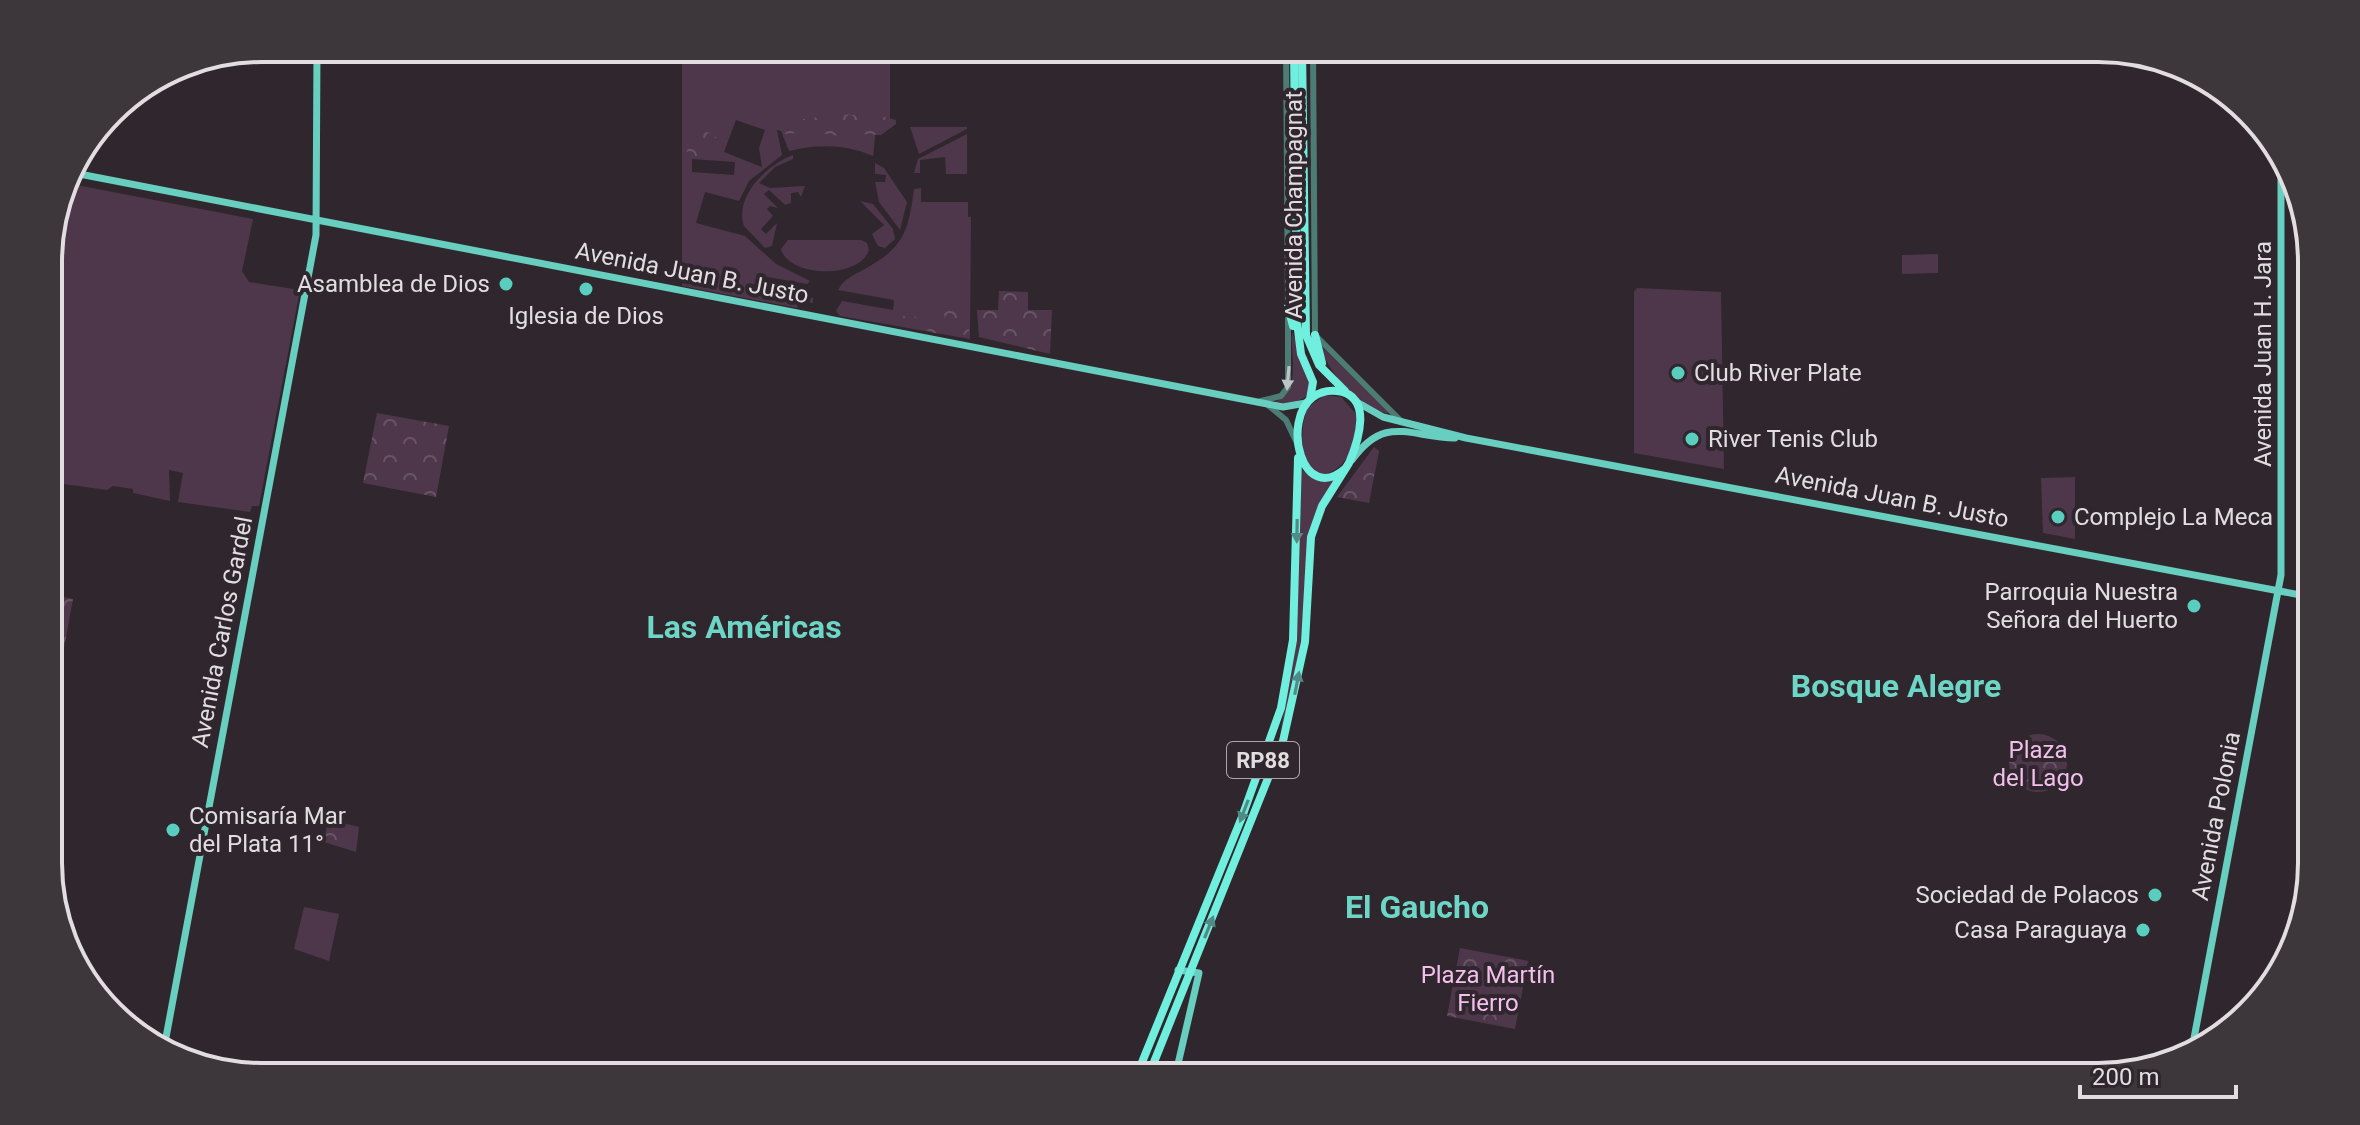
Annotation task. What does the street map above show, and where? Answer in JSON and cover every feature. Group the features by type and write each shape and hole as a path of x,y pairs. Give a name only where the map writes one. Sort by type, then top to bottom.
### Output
{"highway":[{"name":"Avenida Champagnat","path":"1294,62 1298,345 1313,382 1309,401"},
{"name":"Avenida Champagnat","path":"1302,62 1305,329 1310,348 1327,375 1351,397"},
{"path":"1288,307 1298,345"},
{"path":"1315,335 1327,375"},
{"path":"1309,401 1329,391 1351,397"},
{"name":"RP88","path":"1154,1063 1195,972 1283,741 1305,642 1311,537 1320,510 1348,466 1361,423 1351,397"},
{"name":"RP88","path":"1141,1063 1242,817 1285,691 1295,621 1298,450 1301,418 1309,401"},
{"path":"1298,450 1306,469 1317,477 1334,476 1348,466"}],"main road":[{"name":"Avenida Carlos Gardel","path":"166,1038 318,223 317,62"},
{"name":"Avenida Juan B. Justo","path":"83,175 318,223 1288,407 1309,401"},
{"name":"Avenida Juan H. Jara","path":"2279,591 2284,522 2281,182"},
{"name":"Avenida Juan B. Justo","path":"1351,397 1375,414 1466,438 2298,595"},
{"name":"Avenida Juan B. Justo","path":"1348,466 1367,441 1388,431 1466,438"},
{"name":"Avenida Polonia","path":"2194,1038 2279,591"},
{"path":"1178,970 1195,972 1178,1063"}],"street":[{"name":"Avenida Champagnat","path":"1261,401 1281,396 1288,387 1286,62"},
{"name":"Avenida Champagnat","path":"1313,62 1315,335 1402,422"},
{"path":"1261,401 1286,420 1298,450"}],"green space":[{"path":"682,62 890,62 890,128 876,129 873,156 831,146 789,151 781,131 777,130 782,155 749,181 739,201 705,192 696,223 745,236 776,264 810,281 807,284 757,275 754,286 813,298 813,303 800,300 797,308 682,286","holes":["736,120 765,130 759,148 762,167 724,152","692,159 735,162 734,175 692,172"]},
{"path":"833,114 854,115 862,121 872,114 896,120 896,124 881,135 863,134 860,128 838,136 814,132 784,134 794,121 813,117 829,120"},
{"path":"696,125 717,138 705,158 692,158 686,154"},
{"path":"910,127 967,127 967,129 919,154"},
{"path":"967,134 967,174 946,174 945,157 920,160 920,173 914,173 918,159"},
{"path":"793,155 793,159 775,167 759,183 770,188 805,186 801,197 798,192 791,193 791,203 785,205 769,190 764,194 778,208 770,206 767,209 773,216 761,229 766,234 777,223 772,246 765,248 744,226 744,204 748,193 763,174"},
{"path":"875,163 884,168 907,202 900,230 879,202 875,182 885,182 886,175 875,174"},
{"path":"77,185 253,219 242,271 249,282 300,290 259,506 252,506 250,512 178,502 183,473 169,470 170,501 133,493 133,489 113,486 107,490 62,484 62,249"},
{"path":"921,188 921,202 968,202 968,217 971,217 970,339 840,316 836,311 842,301 893,310 894,300 838,290 849,278 895,247 906,229 914,189"},
{"path":"860,201 873,204 893,229 895,239 885,248 878,246 872,234 884,225"},
{"path":"788,240 861,240 867,243 869,250 853,266 839,270 810,270 787,259 781,249"},
{"path":"1938,254 1938,273 1902,274 1902,255"},
{"name":"Club River Plate","path":"1637,288 1721,292 1724,469 1634,453 1634,292"},
{"path":"999,291 1028,292 1028,310 1052,310 1050,354 979,337 977,310 998,310"},
{"path":"945,299 952,299 969,308 969,335 933,333 922,328 933,326 945,317 941,305"},
{"path":"891,312 906,317 911,313 919,320 920,328 879,321"},
{"path":"1292,332 1311,380 1306,397 1289,405 1274,402 1283,398 1291,382"},
{"path":"1319,344 1388,414 1355,396 1346,387 1330,367"},
{"path":"1325,395 1341,397 1357,415 1350,452 1340,466 1323,475 1309,463 1302,436 1308,407"},
{"path":"377,413 449,426 436,497 363,483"},
{"path":"1374,447 1379,451 1369,503 1337,497"},
{"path":"1300,469 1317,480 1335,481 1308,537 1299,664 1280,733 1290,676"},
{"name":"Complejo La Meca","path":"2075,477 2075,539 2043,533 2041,478"},
{"path":"62,597 73,599 62,659"},
{"name":"Plaza del Lago","path":"2038,734 2059,742 2067,763 2059,784 2038,792 2017,784 2009,763 2017,742"},
{"path":"328,819 359,827 356,852 324,842"},
{"path":"304,907 339,914 329,961 294,949"},
{"name":"Plaza Martín Fierro","path":"1460,948 1528,961 1515,1029 1447,1016"}],"place":[{"name":"Asamblea de Dios","path":"506,284"},
{"name":"Iglesia de Dios","path":"586,289"},
{"name":"Club River Plate","path":"1678,373"},
{"name":"River Tenis Club","path":"1692,439"},
{"name":"Complejo La Meca","path":"2058,517"},
{"name":"Parroquia Nuestra Señora del Huerto","path":"2194,606"},
{"name":"Comisaría Mar del Plata 11°","path":"173,830"},
{"name":"Sociedad de Polacos","path":"2155,895"},
{"name":"Casa Paraguaya","path":"2143,930"}],"district":[{"name":"Las Américas","path":"744,627"},
{"name":"Bosque Alegre","path":"1896,686"},
{"name":"El Gaucho","path":"1417,907"}]}
